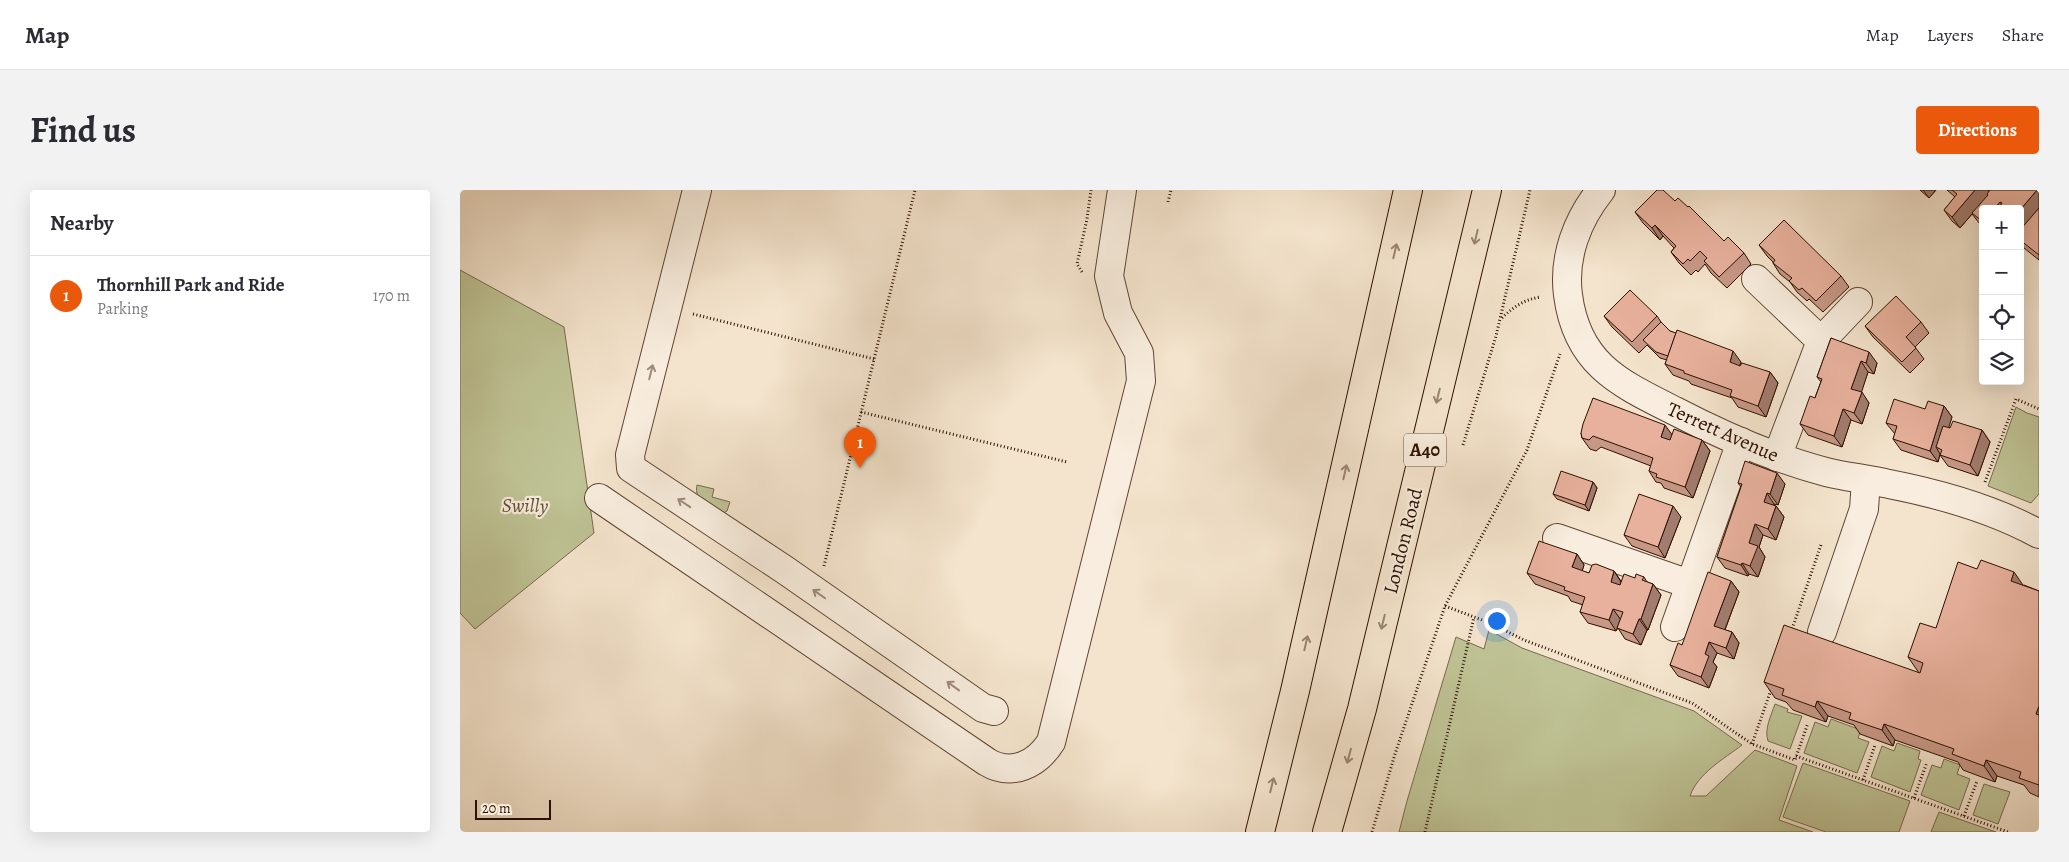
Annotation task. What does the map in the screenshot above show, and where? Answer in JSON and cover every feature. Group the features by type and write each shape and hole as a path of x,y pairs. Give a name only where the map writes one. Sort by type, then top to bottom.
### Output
{"highway":[{"path":"1260,832 1295,691 1408,190"},
{"name":"London Road","path":"1327,832 1362,709 1487,190"}],"street":[{"path":"697,190 630,455 631,468 817,593 983,708 994,711"},
{"path":"599,498 995,767 1004,769 1020,767 1032,762 1043,754 1051,742 1141,381 1139,353 1118,313 1109,276 1122,190"},
{"name":"Terrett Avenue","path":"1601,190 1582,220 1570,253 1567,284 1574,324 1592,357 1606,372 1622,383 1699,423 1776,457 1824,471 1890,484 1976,507 2023,525 2039,534"},
{"path":"1756,279 1821,341"},
{"path":"1776,457 1821,341 1858,302"},
{"path":"1674,627 1741,442"},
{"path":"1822,632 1864,509 1866,480"},
{"path":"1557,538 1689,584"}],"path":[{"path":"817,593 915,190"},
{"path":"1168,202 1171,190"},
{"path":"1463,445 1500,320 1530,190"},
{"path":"1500,320 1511,309 1530,298 1547,297"},
{"path":"668,307 874,358"},
{"path":"1372,832 1395,754 1446,606 1527,450 1562,349 1574,324"},
{"path":"1976,507 2016,399 2039,409"},
{"path":"862,412 1067,462"},
{"path":"1788,638 1823,539"},
{"path":"1446,606 1490,623 1524,640 1699,706 1752,744 1794,760 1808,723"},
{"path":"1425,832 1474,617"},
{"path":"1752,744 1773,682"},
{"path":"1863,780 1876,745"},
{"path":"1796,756 2008,832"},
{"path":"1914,798 1927,762"},
{"path":"1964,816 1977,781"}],"green space":[{"name":"Swilly","path":"460,270 564,327 594,533 475,629 460,613"},
{"path":"2016,407 2039,417 2039,494 2031,503 1988,486"},
{"path":"697,485 714,489 712,497 730,502 727,511 720,515 702,503 698,495"},
{"path":"1489,630 1522,648 1694,711 1742,745 1705,773 1690,796 1706,796 1755,750 1797,766 1779,820 1813,832 1399,832 1456,637 1484,649"},
{"path":"1775,704 1788,709 1787,712 1802,716 1790,749 1768,741 1767,727"},
{"path":"1831,719 1861,730 1858,738 1869,742 1857,773 1804,753 1815,722 1828,727"},
{"path":"1897,743 1920,751 1918,759 1921,760 1910,792 1871,777 1882,746 1894,751"},
{"path":"1944,759 1960,765 1957,774 1970,779 1959,810 1921,795 1932,765 1941,768"},
{"path":"1803,763 1910,801 1899,832 1826,832 1783,817"},
{"path":"1984,784 2010,792 1998,824 1973,815"},
{"path":"1939,812 1996,832 1931,832"}],"building":[{"path":"1657,190 1663,190 1675,201 1678,198 1689,206 1724,241 1728,237 1744,253 1719,277 1704,261 1707,258 1700,251 1690,261 1688,259 1683,264 1671,252 1676,246 1655,225 1652,228 1635,212"},
{"path":"1952,190 1975,190 1952,217 1944,210 1957,194"},
{"path":"1990,190 2037,190 2024,205 2001,205 2002,203 2000,202 1997,205 1979,205"},
{"path":"1979,205 1979,219 1972,213"},
{"path":"2039,208 2039,255 2024,243 2024,225"},
{"path":"1784,220 1841,276 1816,301 1802,288 1799,290 1789,281 1792,278 1773,263 1775,260 1759,245"},
{"path":"1630,290 1657,316 1632,342 1604,316"},
{"path":"1896,296 1921,322 1906,337 1916,348 1902,362 1865,326"},
{"path":"1661,322 1670,331 1676,333 1668,356 1656,352 1643,340"},
{"path":"1677,330 1733,351 1730,362 1740,366 1742,363 1770,372 1758,406 1730,396 1732,390 1684,373 1684,371 1665,364"},
{"path":"1831,338 1869,352 1866,363 1861,361 1851,389 1862,392 1854,413 1843,409 1834,436 1800,424 1810,396 1815,398 1822,379 1817,377"},
{"path":"1593,398 1665,425 1661,437 1670,440 1674,429 1702,440 1685,487 1656,477 1657,474 1649,471 1653,458 1593,436 1589,440 1582,438 1583,424"},
{"path":"1894,399 1925,409 1928,401 1944,406 1930,451 1893,439 1897,426 1886,423"},
{"path":"1953,421 1982,430 1970,465 1940,455 1942,450 1936,447 1943,426 1950,428"},
{"path":"1745,461 1777,473 1770,494 1767,493 1764,502 1776,506 1768,529 1755,524 1749,543 1758,546 1750,566 1717,557 1742,484 1738,483"},
{"path":"1561,471 1593,482 1585,505 1553,494"},
{"path":"1639,494 1673,506 1658,547 1624,535"},
{"path":"1539,541 1577,554 1572,567 1589,573 1592,565 1596,564 1614,571 1611,582 1620,585 1624,574 1635,578 1636,574 1644,577 1642,580 1653,584 1641,619 1639,619 1633,634 1617,628 1623,612 1613,609 1609,620 1580,612 1585,597 1564,590 1565,587 1527,573"},
{"path":"1981,560 2014,572 2011,581 2039,591 2039,706 2036,714 2039,715 2039,785 2019,778 2021,772 1986,760 1984,766 1952,754 1954,749 1884,724 1882,730 1849,719 1851,713 1817,701 1815,707 1782,695 1784,689 1764,682 1784,625 1920,673 1923,663 1908,657 1920,623 1936,628 1958,562 1977,569"},
{"path":"1708,572 1731,581 1714,626 1732,632 1726,648 1709,642 1705,654 1709,656 1701,677 1670,665 1678,643 1682,645"}],"place":[{"name":"Thornhill Park and Ride","path":"860,468"}]}
